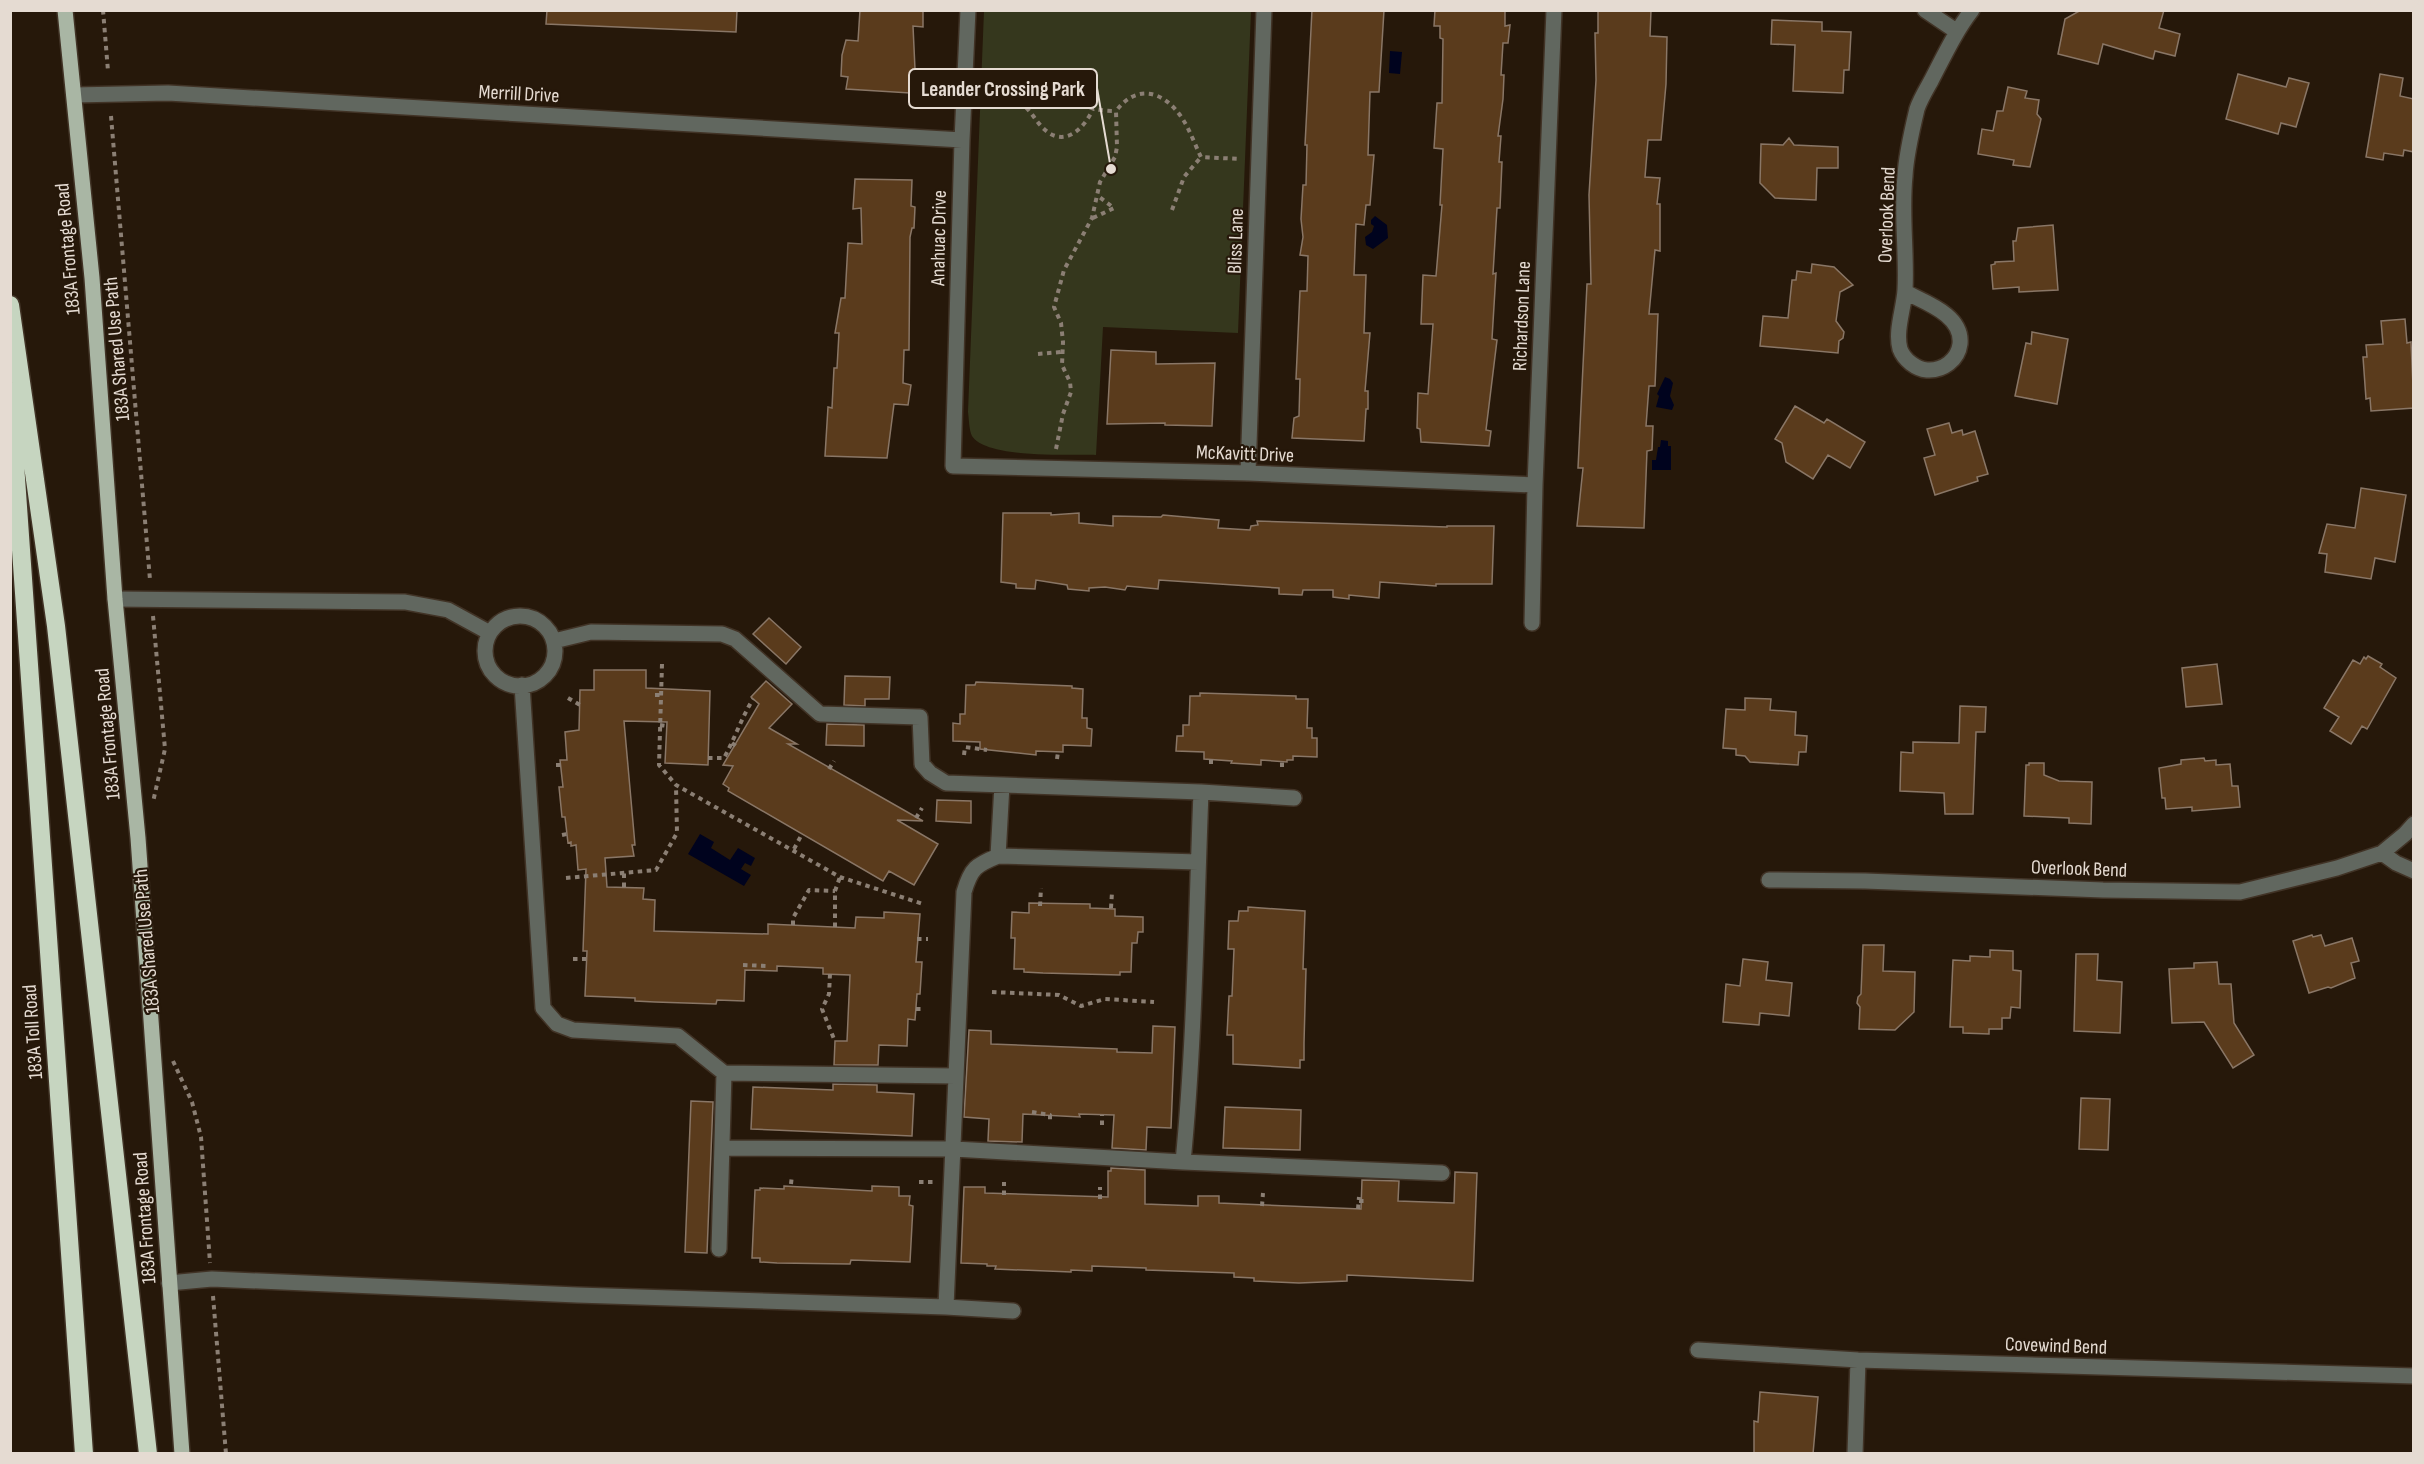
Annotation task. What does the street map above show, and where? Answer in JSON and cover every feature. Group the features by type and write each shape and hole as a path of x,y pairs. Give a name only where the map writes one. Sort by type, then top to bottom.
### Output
{"highway":[{"path":"10,305 56,626 148,1454"},
{"name":"183A Toll Road","path":"10,392 84,1454"}],"main road":[{"name":"183A Frontage Road","path":"65,10 92,278 115,599 138,838 182,1454"}],"street":[{"name":"Anahuac Drive","path":"953,466 968,10"},
{"name":"Bliss Lane","path":"1248,473 1264,10"},
{"name":"Richardson Lane","path":"1533,623 1535,485 1554,10"},
{"path":"1925,10 1956,31"},
{"name":"Overlook Bend","path":"1905,292 1950,317 1957,325 1960,347 1955,357 1947,365 1936,370 1925,370 1914,366 1900,349 1899,338 1905,292 1905,176 1918,107 1956,31 1972,10"},
{"name":"Merrill Drive","path":"74,95 168,93 962,140"},
{"name":"McKavitt Drive","path":"953,466 1248,473 1535,485"},
{"path":"115,599 405,602 448,610 490,633"},
{"path":"524,616 543,624 554,641 554,662 542,679 522,685 501,680 488,664 486,643 490,633 504,620 524,616"},
{"path":"554,641 591,632 722,634 735,639 820,714 920,717 922,764 930,773 946,783 1201,792 1294,798"},
{"path":"522,685 543,1008 557,1024 573,1030 678,1036 724,1073 956,1076"},
{"path":"998,856 1002,785"},
{"path":"1183,1162 1190,1094 1195,1003 1201,792"},
{"name":"Overlook Bend","path":"1769,880 1865,880 2103,890 2240,892 2337,868 2382,853 2414,824"},
{"path":"2382,853 2396,863 2414,871"},
{"path":"946,1307 964,892 969,874 980,863 998,856 1198,862"},
{"path":"720,1249 724,1073"},
{"path":"723,1148 954,1149 1442,1173"},
{"path":"169,1283 212,1279 1013,1311"},
{"name":"Covewind Bend","path":"1698,1350 1858,1360 2414,1376"},
{"path":"1855,1454 1858,1360"}],"path":[{"path":"103,10 108,71"},
{"path":"1070,90 1079,102 1093,109 1116,111"},
{"path":"1056,449 1063,414 1071,392 1070,382 1062,365 1061,324 1054,307 1064,270 1092,218 1100,182 1111,166 1117,147 1116,111 1123,102 1141,93 1162,98 1183,119 1201,157"},
{"path":"984,96 1018,102 1042,127 1057,136 1067,137 1077,132 1093,109"},
{"name":"183A Shared Use Path","path":"111,116 150,580"},
{"path":"1201,157 1240,159"},
{"path":"1172,210 1184,177 1201,157"},
{"path":"1092,218 1114,208 1098,195"},
{"path":"1038,354 1061,352"},
{"path":"152,812 165,749 153,609"},
{"path":"662,664 659,765 676,785 794,849 840,877 923,904"},
{"path":"655,695 661,695"},
{"path":"568,698 580,705"},
{"path":"708,758 724,758 737,735 739,722 753,699"},
{"path":"660,725 667,726"},
{"path":"732,743 737,747"},
{"path":"964,755 965,747 987,750"},
{"path":"1057,759 1058,752"},
{"path":"829,770 834,761"},
{"path":"566,878 656,870 677,833 676,785"},
{"path":"916,818 922,808"},
{"path":"794,849 802,834"},
{"path":"624,873 624,887"},
{"path":"835,927 835,891 840,877"},
{"path":"1040,906 1041,888"},
{"path":"793,925 793,918 809,890 835,891"},
{"path":"1111,908 1112,892"},
{"path":"917,939 928,939"},
{"path":"573,959 586,959"},
{"path":"743,965 767,966"},
{"path":"831,974 829,994 822,1009 834,1039"},
{"path":"992,992 1059,995 1081,1006 1105,999 1154,1002"},
{"path":"916,1009 925,1010"},
{"path":"172,1052 173,1062 192,1102 201,1137 211,1267"},
{"path":"1032,1112 1050,1115 1050,1124"},
{"path":"1102,1115 1102,1125"},
{"path":"791,1184 792,1175"},
{"path":"919,1182 934,1182"},
{"path":"1004,1182 1004,1195"},
{"path":"1100,1187 1100,1199"},
{"path":"1262,1206 1263,1193"},
{"path":"1358,1209 1359,1199 1367,1201"},
{"path":"212,1288 226,1454"}],"green space":[{"path":"984,11 1251,11 1238,333 1103,327 1096,455 1030,454 994,449 981,443 972,436 970,431 968,412"}],"water":[{"path":"1390,51 1402,52 1400,74 1389,73"},
{"path":"1375,216 1387,225 1388,238 1373,249 1366,245 1365,237 1372,232 1374,226 1371,220"},
{"path":"1665,377 1673,383 1670,396 1674,405 1672,410 1656,407 1659,396 1657,394"},
{"path":"1661,440 1668,441 1668,446 1671,446 1671,470 1652,470 1652,460 1656,460"},
{"path":"700,834 714,842 711,848 730,860 738,848 755,858 751,866 745,863 741,869 751,875 744,886 688,854"}],"building":[{"path":"547,10 737,10 736,32 546,24"},
{"path":"860,10 923,10 923,27 913,26 915,69 913,69 910,93 846,89 848,77 841,76 842,55 846,40 858,41"},
{"path":"1312,10 1384,10 1379,92 1370,92 1368,155 1374,155 1370,205 1366,205 1364,225 1356,224 1354,275 1366,275 1364,333 1370,333 1365,391 1368,391 1368,409 1366,409 1364,441 1292,438 1294,418 1299,416 1300,379 1296,379 1300,291 1307,291 1308,256 1300,255 1303,237 1301,219 1303,185 1306,185 1307,145 1305,145"},
{"path":"1435,10 1505,10 1505,26 1510,25 1508,43 1503,43 1501,75 1504,75 1503,99 1498,136 1501,136 1499,162 1502,162 1493,274 1496,273 1492,339 1497,340 1486,430 1491,431 1489,446 1421,442 1420,429 1417,428 1418,393 1428,394 1433,324 1421,324 1423,275 1436,276 1442,205 1440,205 1443,149 1434,148 1437,103 1442,103 1443,39 1440,38 1440,26 1434,26"},
{"path":"1598,10 1651,10 1650,36 1667,37 1661,140 1648,140 1645,177 1660,178 1657,204 1660,204 1660,251 1655,250 1649,314 1658,314 1655,386 1649,386 1646,426 1653,426 1652,450 1647,451 1644,528 1577,526 1583,468 1578,468 1587,284 1591,284 1589,195 1596,80 1595,33 1598,33"},
{"path":"2081,10 2164,10 2159,28 2180,34 2175,56 2155,51 2153,59 2103,44 2098,64 2058,54 2065,19"},
{"path":"1772,20 1822,22 1822,31 1851,32 1849,70 1844,70 1843,93 1793,91 1795,45 1771,44"},
{"path":"2238,74 2286,87 2289,78 2309,83 2296,127 2281,123 2278,134 2226,119"},
{"path":"2380,74 2403,78 2400,96 2414,99 2414,152 2404,150 2403,156 2384,153 2383,160 2366,157"},
{"path":"2008,87 2027,91 2025,98 2039,100 2037,114 2041,119 2030,167 2013,165 2014,160 1978,154 1982,129 1993,131 1997,111 2003,111"},
{"path":"1789,138 1794,145 1838,147 1838,168 1817,168 1816,200 1775,198 1760,183 1761,144 1783,145"},
{"path":"855,179 912,180 911,206 915,207 914,228 912,228 910,237 909,350 904,350 903,383 911,385 908,405 894,404 887,458 825,456 828,407 832,408 834,368 837,368 839,333 835,333 841,298 845,298 848,243 862,244 861,208 853,209"},
{"path":"2053,225 2058,290 2019,292 2019,287 1993,289 1991,265 1995,262 2014,261 2013,241 2016,241 2018,228"},
{"path":"1812,264 1834,267 1853,285 1840,292 1836,321 1844,332 1843,338 1839,341 1838,353 1760,346 1763,316 1788,318 1792,280 1796,280 1797,271 1811,273"},
{"path":"2405,319 2407,343 2411,342 2414,408 2371,411 2370,398 2366,399 2363,357 2367,357 2366,345 2383,344 2381,321"},
{"path":"2032,332 2068,339 2057,404 2015,396 2026,343 2031,344"},
{"path":"1111,350 1156,352 1156,364 1215,363 1212,426 1165,425 1165,423 1107,424"},
{"path":"1795,406 1824,423 1827,419 1865,442 1850,468 1828,455 1813,479 1786,462 1782,443 1775,439"},
{"path":"1949,423 1952,433 1962,430 1963,435 1975,431 1988,474 1977,477 1978,481 1935,495 1924,458 1935,455 1927,429"},
{"path":"2361,488 2406,495 2395,562 2375,558 2371,579 2325,572 2327,554 2319,553 2327,524 2355,528"},
{"path":"1003,513 1051,513 1051,515 1079,513 1079,523 1113,526 1113,516 1161,517 1163,515 1219,520 1218,528 1250,530 1251,526 1258,525 1257,521 1447,527 1494,526 1492,584 1436,584 1436,586 1380,582 1379,598 1349,595 1349,599 1333,597 1333,590 1303,590 1302,595 1279,594 1279,588 1159,580 1158,589 1127,586 1125,590 1105,587 1089,588 1089,591 1068,589 1067,585 1036,580 1035,589 1016,588 1016,584 1001,582"},
{"path":"769,618 801,647 786,664 753,634"},
{"path":"2368,656 2382,664 2380,667 2396,678 2367,729 2362,726 2351,744 2330,731 2339,717 2324,708 2353,660 2360,664 2364,657 2366,659"},
{"path":"2217,664 2222,704 2186,707 2182,668"},
{"path":"594,670 646,670 646,688 710,691 708,765 665,763 667,722 624,721 635,845 632,845 634,856 605,858 607,887 644,888 643,899 655,900 654,931 768,934 768,924 855,928 856,917 884,918 884,912 920,914 916,962 922,962 920,994 917,994 915,1020 908,1019 907,1046 879,1045 878,1065 834,1065 835,1041 847,1041 850,975 823,974 823,968 777,966 777,971 745,970 744,1001 717,1000 716,1004 635,1001 635,998 585,996 587,951 583,951 586,869 578,870 576,845 571,846 571,842 568,843 559,787 563,787 560,760 567,760 565,732 579,730 580,690 594,690"},
{"path":"845,676 890,677 889,699 865,699 865,706 844,705"},
{"path":"766,681 792,704 769,728 797,744 788,744 923,821 897,820 938,844 914,885 889,871 883,881 728,791 729,788 723,784 733,766 723,765 759,704 751,697"},
{"path":"976,682 1072,686 1072,688 1083,689 1082,718 1087,718 1087,728 1092,729 1091,746 1063,745 1063,752 1036,751 1036,755 980,749 980,742 953,741 953,723 960,724 960,714 965,714 966,685 975,685"},
{"path":"1200,693 1296,696 1296,699 1308,699 1307,728 1312,728 1312,738 1317,738 1317,757 1293,756 1293,760 1287,760 1287,762 1261,760 1261,765 1204,759 1204,752 1176,751 1177,736 1183,736 1183,725 1189,725 1190,696 1200,696"},
{"path":"1745,698 1771,699 1770,710 1796,712 1795,735 1807,736 1806,752 1799,752 1798,765 1750,762 1745,756 1736,755 1736,749 1723,748 1726,709 1745,710"},
{"path":"1960,706 1986,707 1985,732 1976,732 1973,814 1945,814 1944,793 1900,791 1901,752 1913,753 1913,742 1959,743"},
{"path":"827,724 864,725 864,746 826,745"},
{"path":"2204,758 2205,761 2216,760 2216,765 2230,764 2232,786 2238,786 2240,807 2192,811 2192,807 2166,809 2165,798 2162,798 2159,768 2181,764 2181,760"},
{"path":"2044,763 2044,775 2059,781 2092,782 2091,824 2069,823 2069,818 2024,816 2026,765"},
{"path":"937,800 971,801 971,823 936,821"},
{"path":"1029,903 1090,904 1090,908 1115,909 1115,916 1143,917 1143,932 1138,932 1137,943 1132,943 1131,972 1120,972 1120,975 1024,972 1024,969 1014,969 1015,938 1011,938 1012,912 1029,913"},
{"path":"1248,907 1305,911 1304,1060 1300,1060 1300,1068 1233,1064 1233,1035 1227,1035 1229,996 1232,996 1234,949 1228,949 1229,921 1238,921 1239,911 1248,911"},
{"path":"2312,935 2313,937 2321,935 2325,946 2352,938 2359,961 2351,963 2355,978 2331,988 2309,993 2293,941"},
{"path":"1863,945 1884,945 1883,971 1915,972 1914,1012 1895,1030 1859,1029 1860,1007 1857,1003 1861,994"},
{"path":"1990,950 2013,951 2013,970 2021,971 2020,1008 2011,1007 2010,1018 2002,1018 2002,1029 1989,1029 1989,1034 1963,1033 1963,1027 1950,1027 1953,960 1970,961 1970,956 1990,957"},
{"path":"2076,954 2098,954 2097,980 2122,982 2120,1033 2074,1031"},
{"path":"1743,959 1768,962 1766,980 1792,983 1789,1016 1760,1013 1759,1025 1723,1022 1726,984 1740,986"},
{"path":"2217,962 2219,984 2231,984 2234,1023 2254,1055 2233,1068 2204,1022 2172,1023 2169,969 2194,968 2194,963"},
{"path":"1153,1026 1175,1027 1171,1128 1147,1127 1146,1150 1112,1148 1114,1115 1079,1114 1080,1117 1023,1114 1022,1142 988,1141 989,1119 964,1117 969,1030 991,1031 991,1044 1117,1049 1117,1052 1152,1053"},
{"path":"833,1084 877,1085 877,1092 914,1094 912,1136 751,1129 753,1087 833,1090"},
{"path":"2081,1098 2110,1099 2108,1150 2079,1149"},
{"path":"691,1101 713,1102 707,1253 685,1252"},
{"path":"1225,1107 1301,1110 1300,1150 1223,1148"},
{"path":"1111,1168 1145,1170 1145,1204 1198,1206 1198,1196 1219,1196 1219,1203 1361,1209 1362,1180 1399,1181 1398,1201 1454,1203 1455,1172 1477,1173 1473,1281 1347,1275 1347,1281 1299,1283 1254,1281 1254,1278 1234,1277 1234,1273 1092,1266 1092,1271 1071,1270 1071,1272 995,1269 996,1266 987,1266 987,1264 961,1263 964,1187 985,1187 985,1193 1108,1197 1108,1171 1111,1171"},
{"path":"784,1186 872,1191 872,1186 899,1187 899,1196 910,1196 909,1205 913,1206 910,1262 851,1260 850,1264 777,1263 760,1262 760,1258 752,1258 755,1190 760,1190 760,1188 784,1189"},
{"path":"1760,1392 1818,1397 1813,1454 1754,1454 1754,1421 1758,1422"}],"place":[{"name":"Leander Crossing Park","path":"1111,169"}]}
